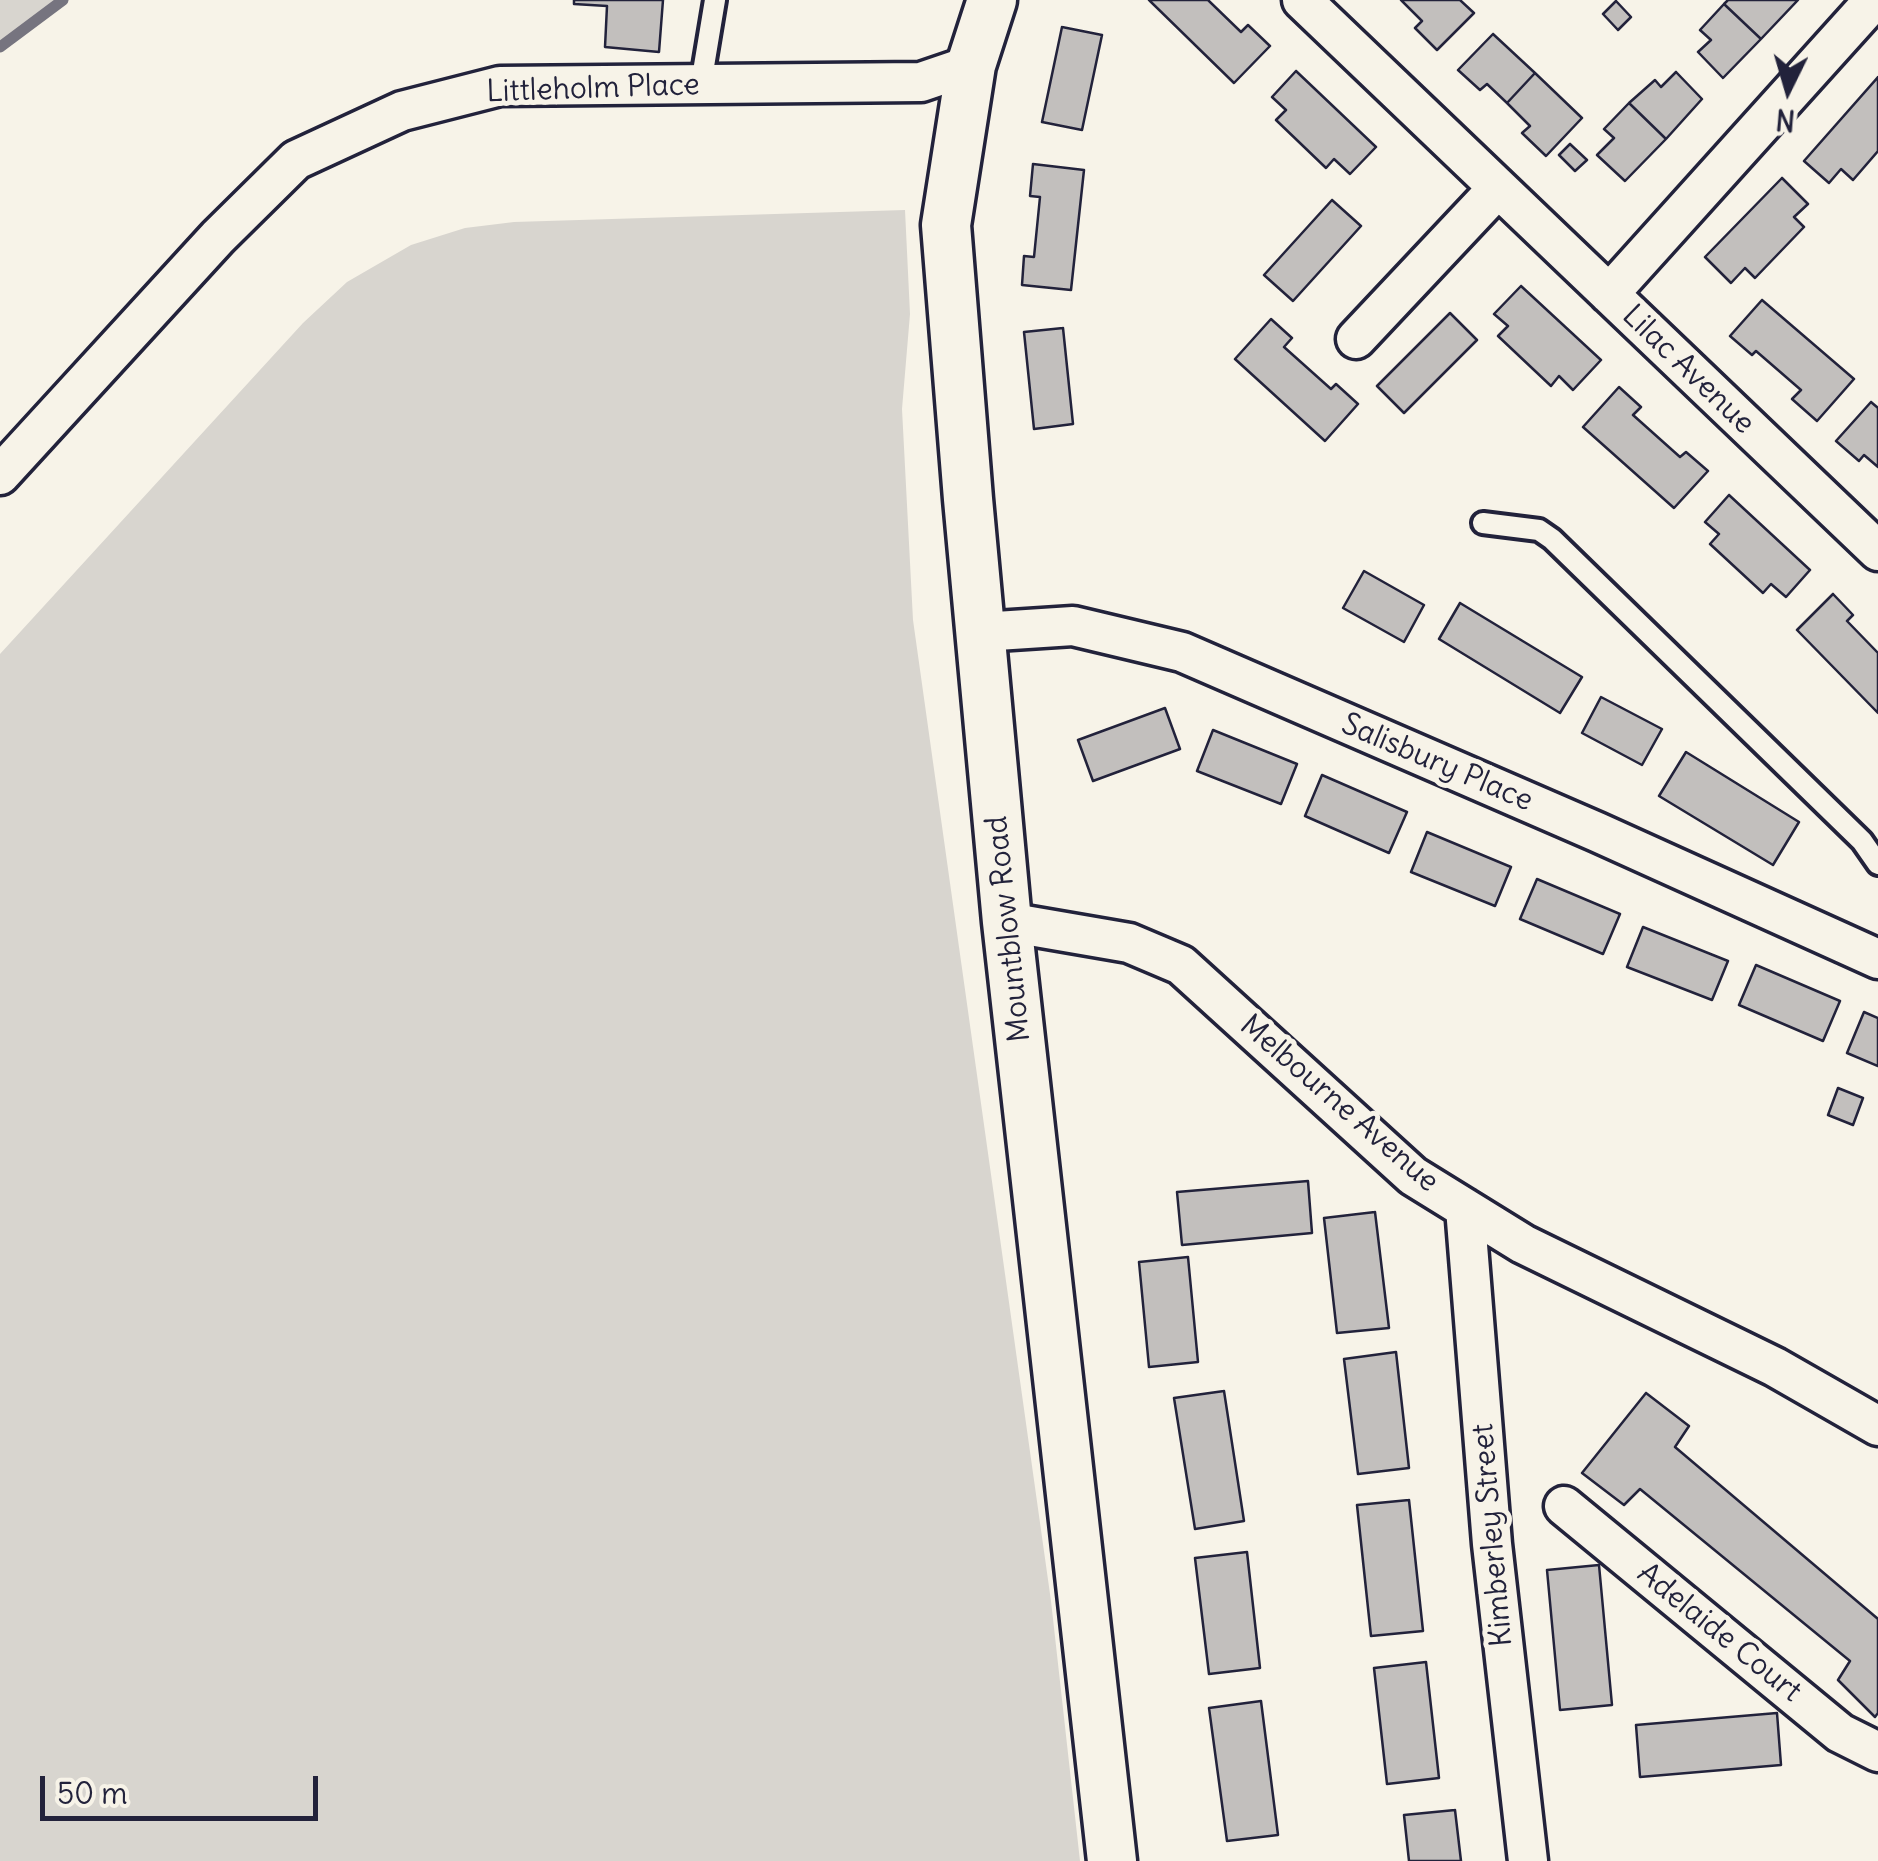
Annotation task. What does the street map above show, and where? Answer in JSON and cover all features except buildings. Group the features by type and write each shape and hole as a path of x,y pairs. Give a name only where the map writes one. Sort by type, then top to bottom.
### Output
{"street":[{"name":"Mountblow Road","path":"992,0 971,64 946,224 1007,922 1112,1861"},
{"name":"Lilac Avenue","path":"1302,0 1878,551"},
{"path":"1609,294 1874,0"},
{"name":"Littleholm Place","path":"0,475 218,238 296,160 402,111 500,86 921,82 971,64"},
{"path":"1356,339 1498,188"},
{"name":"Salisbury Place","path":"981,632 1073,626 1182,652 1580,824 1878,959"},
{"name":"Melbourne Avenue","path":"1007,922 1129,942 1181,965 1414,1176 1523,1244 1776,1367 1878,1426"},
{"name":"Kimberley Street","path":"1465,1208 1492,1544 1528,1861"},
{"name":"Adelaide Court","path":"1564,1506 1840,1733 1878,1752"}],"lane":[{"path":"701,84 715,0"},
{"path":"1483,524 1540,530 1552,539 1862,841 1878,864"}],"shaded area":[{"path":"0,0 63,0 0,47"},
{"path":"905,210 910,314 902,409 913,620 1051,1601 1080,1861 0,1861 0,654 303,323 347,282 411,245 465,228 514,222"}],"waterway":[{"path":"0,47 63,0"}]}
